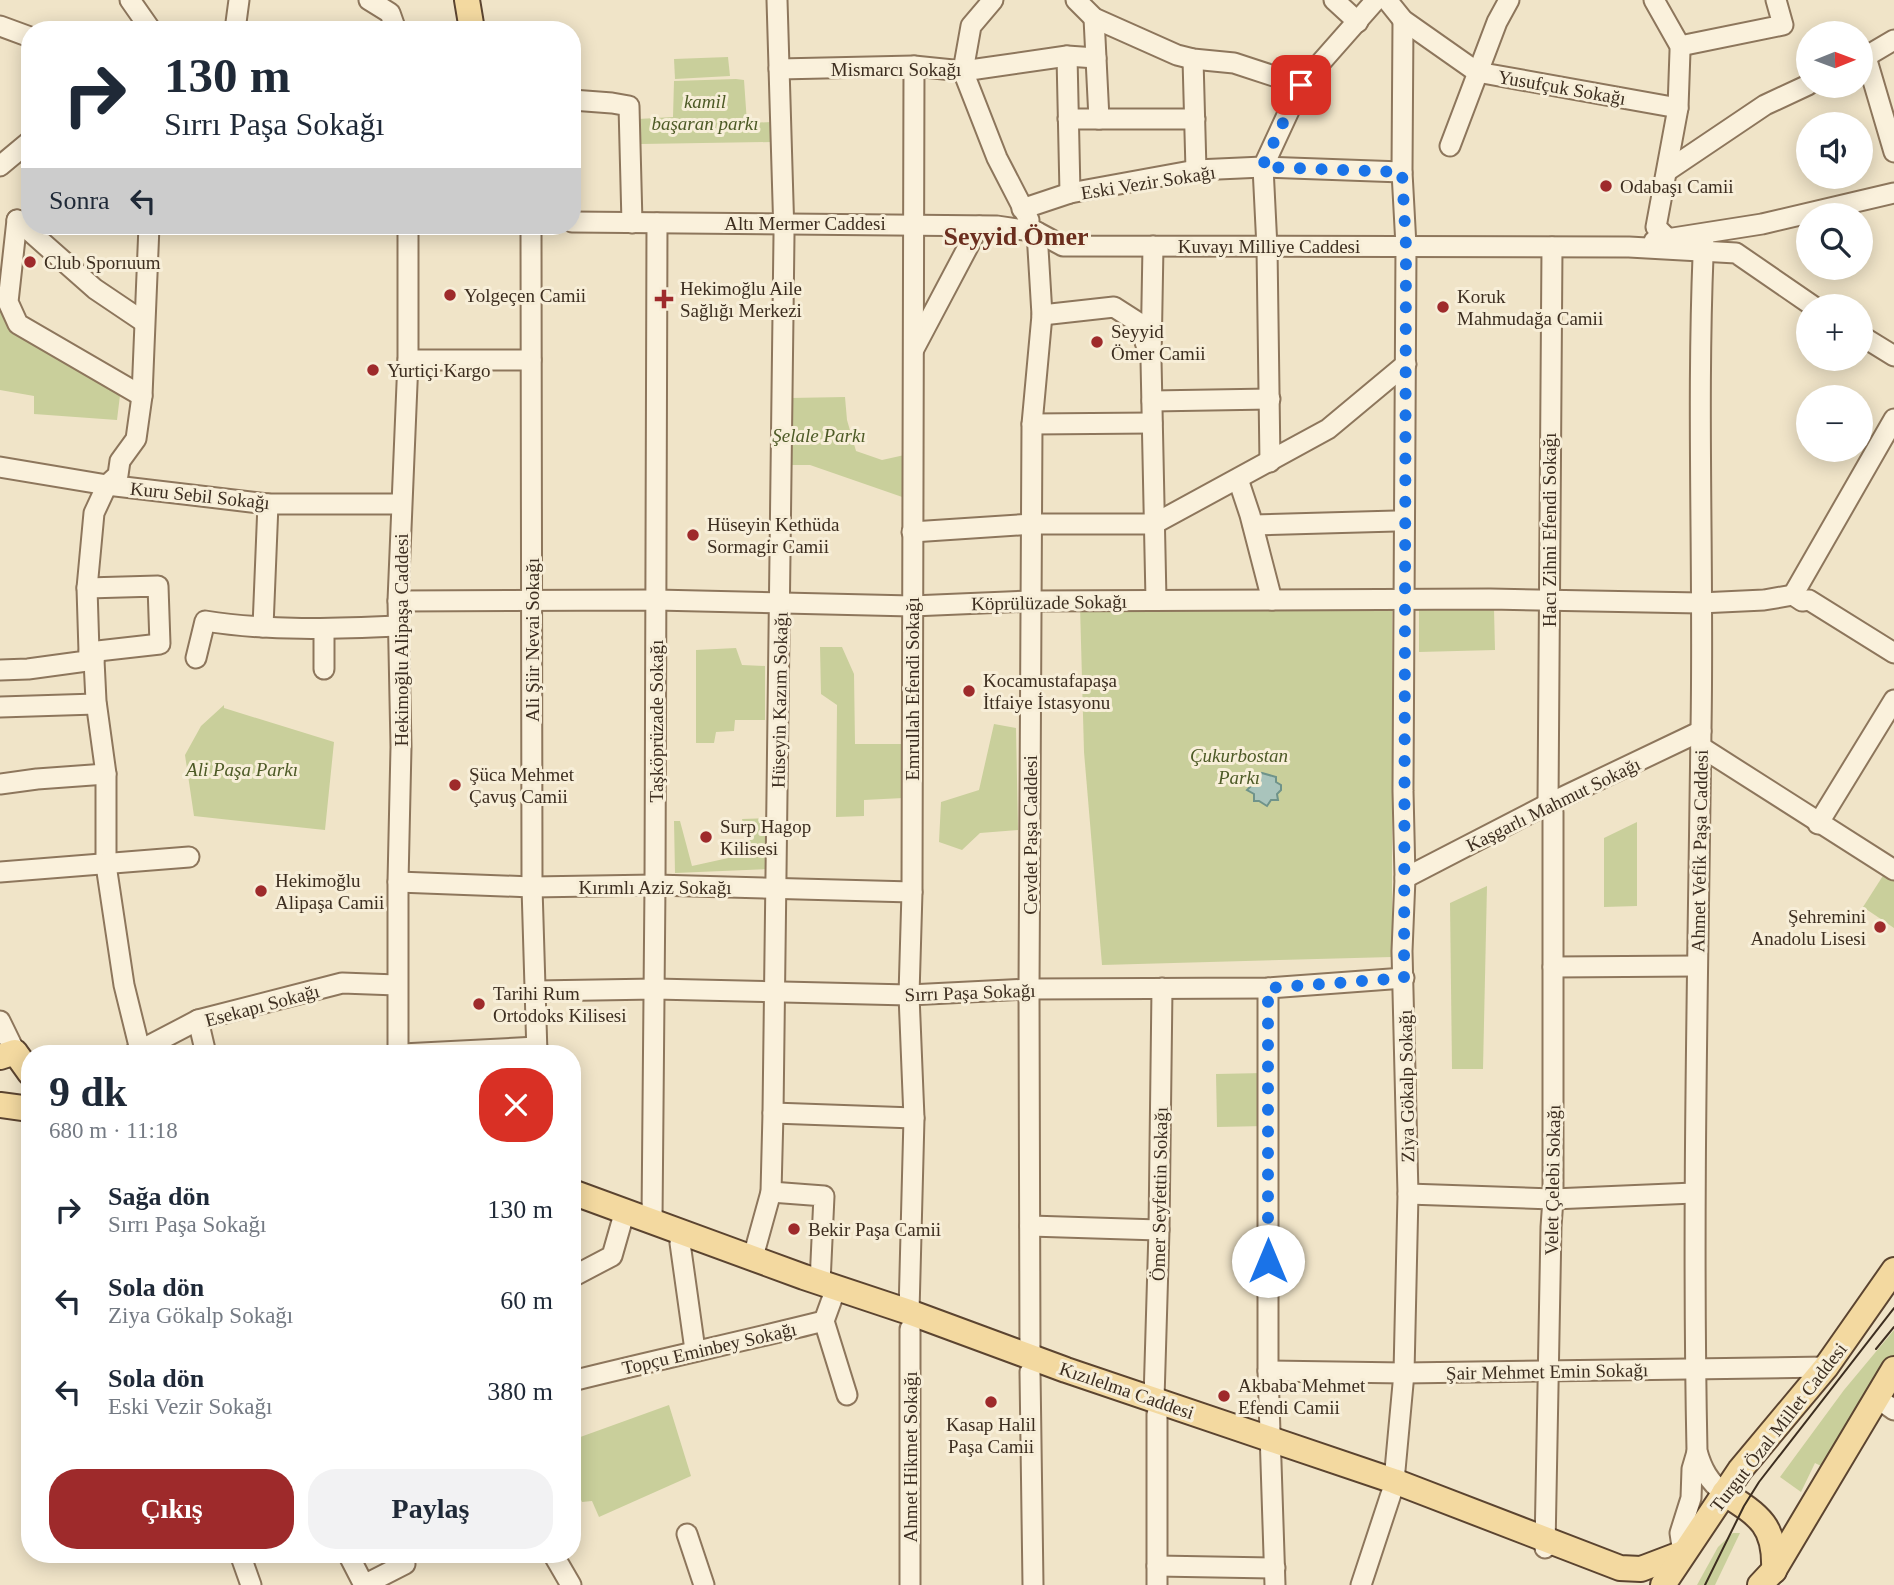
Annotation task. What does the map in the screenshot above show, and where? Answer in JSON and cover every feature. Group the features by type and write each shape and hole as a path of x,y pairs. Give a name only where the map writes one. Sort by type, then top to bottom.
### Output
{"main road":[{"path":"467,0 470,21"},
{"path":"7,1055 21,1066"},
{"path":"0,1105 21,1108"},
{"name":"Kızılelma Caddesi","path":"581,1195 753,1257 825,1301"},
{"name":"Kızılelma Caddesi","path":"581,1207 825,1301 909,1320 1392,1487 1619,1575 1624,1585"},
{"name":"Turgut Özal Millet Caddesi","path":"1663,1585 1747,1461 1826,1367 1894,1270"},
{"path":"1770,1580 1885,1404 1894,1369"},
{"path":"1724,1493 1768,1529 1775,1552 1770,1580"},
{"name":"Kızılelma Caddesi","path":"1544,1544 1620,1568 1641,1569 1683,1553"}],"street":[{"path":"130,0 145,21"},
{"path":"236,21 239,0"},
{"path":"369,0 390,13 393,21"},
{"name":"Hüseyin Kazım Sokağı","path":"753,1257 771,1192 773,1113 784,224 777,0"},
{"path":"993,0 971,26 963,71 997,158 1021,209 1037,232"},
{"path":"1076,0 1094,18 1177,55 1234,62 1301,85"},
{"path":"1334,0 1358,22"},
{"path":"1270,462 1267,247 1262,167 1301,85 1376,0"},
{"name":"Yusufçuk Sokağı","path":"1387,0 1403,20 1477,72 1678,108"},
{"path":"1450,146 1497,22 1509,0"},
{"path":"1654,0 1680,46 1678,108 1656,227 1667,238"},
{"path":"1680,46 1783,25 1776,0"},
{"path":"1094,18 1099,119"},
{"name":"Ziya Gökalp Sokağı","path":"1362,1585 1392,1487 1404,1373 1408,1194 1402,951 1405,878 1406,364 1406,246 1402,172 1403,20"},
{"path":"0,26 21,34"},
{"path":"1873,53 1894,40"},
{"path":"1067,56 1070,193"},
{"name":"Mismarcı Sokağı","path":"779,69 914,66 963,71 1067,56 1096,58"},
{"path":"1193,59 1196,170"},
{"name":"Emrullah Efendi Sokağı","path":"909,1320 914,1118 909,995 912,892 914,66"},
{"path":"1873,89 1894,152"},
{"path":"1667,171 1765,105 1796,91"},
{"path":"581,101 629,106 632,223"},
{"path":"1068,119 1195,119"},
{"path":"0,166 21,150"},
{"name":"Eski Vezir Sokağı","path":"1021,209 1070,193 1196,170 1262,167 1402,172"},
{"path":"1704,243 1710,230 1762,224 1894,193"},
{"path":"15,221 8,302 18,324 142,396"},
{"name":"Altı Mermer Caddesi","path":"581,222 913,224 979,226 1037,232"},
{"name":"Taşköprüzade Sokağı","path":"652,1220 657,223"},
{"path":"913,351 979,226"},
{"name":"Kuvayı Milliye Caddesi","path":"1037,232 1063,246 1629,247"},
{"name":"Cevdet Paşa Caddesi","path":"1033,1585 1029,989 1032,425 1042,315 1037,232"},
{"path":"31,235 95,289 144,323"},
{"path":"136,1045 106,865 106,774 96,704 87,588 94,513 107,485 118,475 120,461 136,439 142,396 149,235"},
{"name":"Hekimoğlu Alipaşa Caddesi","path":"400,1045 397,985 401,747 398,601 408,360 408,235"},
{"name":"Ali Şiir Nevai Sokağı","path":"531,235 532,887 537,1045"},
{"path":"1629,247 1667,238 1704,243 1735,253 1796,294"},
{"path":"1629,247 1704,243"},
{"name":"Ahmet Vefik Paşa Caddesi","path":"1683,1553 1680,1533 1691,1498 1692,1469 1697,1451 1694,1193 1701,739 1704,243"},
{"path":"1153,246 1151,360 1156,600"},
{"name":"Hacı Zihni Efendi Sokağı","path":"1551,808 1548,600 1552,247"},
{"path":"1042,315 1114,307 1139,323 1151,360"},
{"path":"1873,343 1894,356"},
{"path":"408,360 531,360"},
{"path":"912,532 1033,524 1154,524 1328,429 1406,364"},
{"path":"1152,401 1270,399"},
{"path":"1894,419 1793,595 1802,601 1809,600 1894,653"},
{"path":"1032,425 1152,424"},
{"name":"Kuru Sebil Sokağı","path":"0,467 107,485 268,504 401,503"},
{"path":"1238,479 1272,600"},
{"path":"263,627 268,504"},
{"path":"1253,525 1396,521"},
{"path":"0,670 27,669 160,644 158,586 87,588"},
{"name":"Köprülüzade Sokağı","path":"398,601 656,600 912,607 1031,600 1548,600 1700,603 1763,600 1793,595"},
{"path":"197,658 205,621 324,629 398,626"},
{"path":"324,629 324,669"},
{"path":"1818,824 1894,700"},
{"path":"0,707 96,704"},
{"path":"1701,739 1818,824 1894,870"},
{"name":"Kaşgarlı Mahmut Sokağı","path":"1405,878 1701,739"},
{"path":"0,784 106,774"},
{"name":"Velet Çelebi Sokağı","path":"1544,1544 1553,1199 1551,808"},
{"path":"0,872 189,857"},
{"name":"Kırımlı Aziz Sokağı","path":"398,882 532,887 655,885 912,892"},
{"path":"1553,967 1697,966"},
{"name":"Sırrı Paşa Sokağı","path":"536,991 655,989 909,995 1029,989 1268,988 1404,978"},
{"name":"Esekapı Sokağı","path":"150,1045 198,1020 342,984 397,985"},
{"name":"Ömer Seyfettin Sokağı","path":"1157,1575 1156,1406 1162,988"},
{"path":"1157,1575 1275,1576 1268,1371 1268,988"},
{"path":"198,1020 204,1045"},
{"path":"0,1021 7,1055 21,1072"},
{"path":"773,1113 914,1118"},
{"path":"771,1192 824,1196 825,1301 848,1395"},
{"path":"1408,1194 1553,1199 1694,1193"},
{"path":"581,1272 612,1256 622,1221"},
{"path":"1030,1226 1159,1230"},
{"path":"680,1243 695,1350"},
{"name":"Topçu Eminbey Sokağı","path":"581,1379 695,1350 749,1340 825,1301"},
{"name":"Ahmet Hikmet Sokağı","path":"909,1320 910,1585"},
{"name":"Şair Mehmet Emin Sokağı","path":"1268,1371 1404,1373 1826,1367"},
{"path":"1697,1451 1709,1479 1724,1493"},
{"path":"687,1534 704,1585"},
{"path":"243,1563 251,1585"},
{"path":"353,1563 364,1585 405,1564"},
{"path":"558,1563 571,1585"}],"green space":[{"path":"728,57 730,76 675,79 674,59"},
{"name":"kamil başaran parkı","path":"744,80 747,123 771,122 772,142 641,144 638,119 673,117 674,81"},
{"path":"0,297 13,325 121,387 117,420 34,414 34,396 0,390"},
{"name":"Şelale Parkı","path":"845,397 847,420 856,451 882,460 909,454 908,499 810,465 786,465 790,398"},
{"name":"Çukurbostan Parkı","path":"1080,606 1392,609 1392,957 1102,965 1084,752"},
{"path":"1494,609 1495,650 1419,652 1419,610"},
{"path":"820,647 842,647 854,674 855,744 905,744 903,798 864,800 864,816 836,817 837,705 821,694"},
{"path":"736,648 742,665 765,666 765,720 735,720 734,731 716,732 714,743 696,743 696,650"},
{"name":"Ali Paşa Parkı","path":"224,705 224,708 334,742 325,830 194,816 185,755 201,726"},
{"path":"994,724 1016,728 1018,830 980,833 962,850 939,842 941,802 979,790"},
{"path":"769,818 769,869 675,873 674,821 680,821 692,866 751,853 742,819"},
{"path":"1637,822 1637,906 1604,907 1604,838"},
{"path":"1886,871 1894,877 1894,928 1863,907"},
{"path":"1487,886 1483,1069 1452,1069 1450,903"},
{"path":"1264,1073 1265,1126 1217,1127 1216,1074"},
{"path":"1894,1330 1894,1357 1825,1468 1815,1463 1801,1492 1780,1477 1844,1390"},
{"path":"669,1405 691,1476 599,1517 592,1501 582,1502 581,1500 581,1437"},
{"path":"1733,1533 1740,1533 1715,1585 1697,1585 1718,1547"}],"water":[{"path":"1262,773 1276,777 1276,782 1281,785 1277,794 1278,800 1271,800 1267,806 1254,801 1254,794 1247,790 1253,784 1252,778 1259,777"}],"tram line":[{"path":"1705,1585 1744,1506 1759,1482 1894,1308"},
{"path":"1876,1349 1894,1327"}],"place":[{"name":"Odabaşı Camii","path":"1606,186"},
{"name":"Club Sporıuum","path":"30,262"},
{"name":"Yolgeçen Camii","path":"450,295"},
{"name":"Hekimoğlu Aile Sağlığı Merkezi","path":"664,299"},
{"name":"Koruk Mahmudağa Camii","path":"1443,307"},
{"name":"Seyyid Ömer Camii","path":"1097,342"},
{"name":"Yurtiçi Kargo","path":"373,370"},
{"name":"Hüseyin Kethüda Sormagir Camii","path":"693,535"},
{"name":"Kocamustafapaşa İtfaiye İstasyonu","path":"969,691"},
{"name":"Şüca Mehmet Çavuş Camii","path":"455,785"},
{"name":"Surp Hagop Kilisesi","path":"706,837"},
{"name":"Hekimoğlu Alipaşa Camii","path":"261,891"},
{"name":"Şehremini Anadolu Lisesi","path":"1880,927"},
{"name":"Tarihi Rum Ortodoks Kilisesi","path":"479,1004"},
{"name":"Bekir Paşa Camii","path":"794,1229"},
{"name":"Akbaba Mehmet Efendi Camii","path":"1224,1396"},
{"name":"Kasap Halil Paşa Camii","path":"991,1402"}],"district":[{"name":"Seyyid Ömer","path":"1016,236"}],"route":[{"path":"1268,1261 1268,988 1404,978 1406,246 1402,172 1262,167 1301,85"}]}
